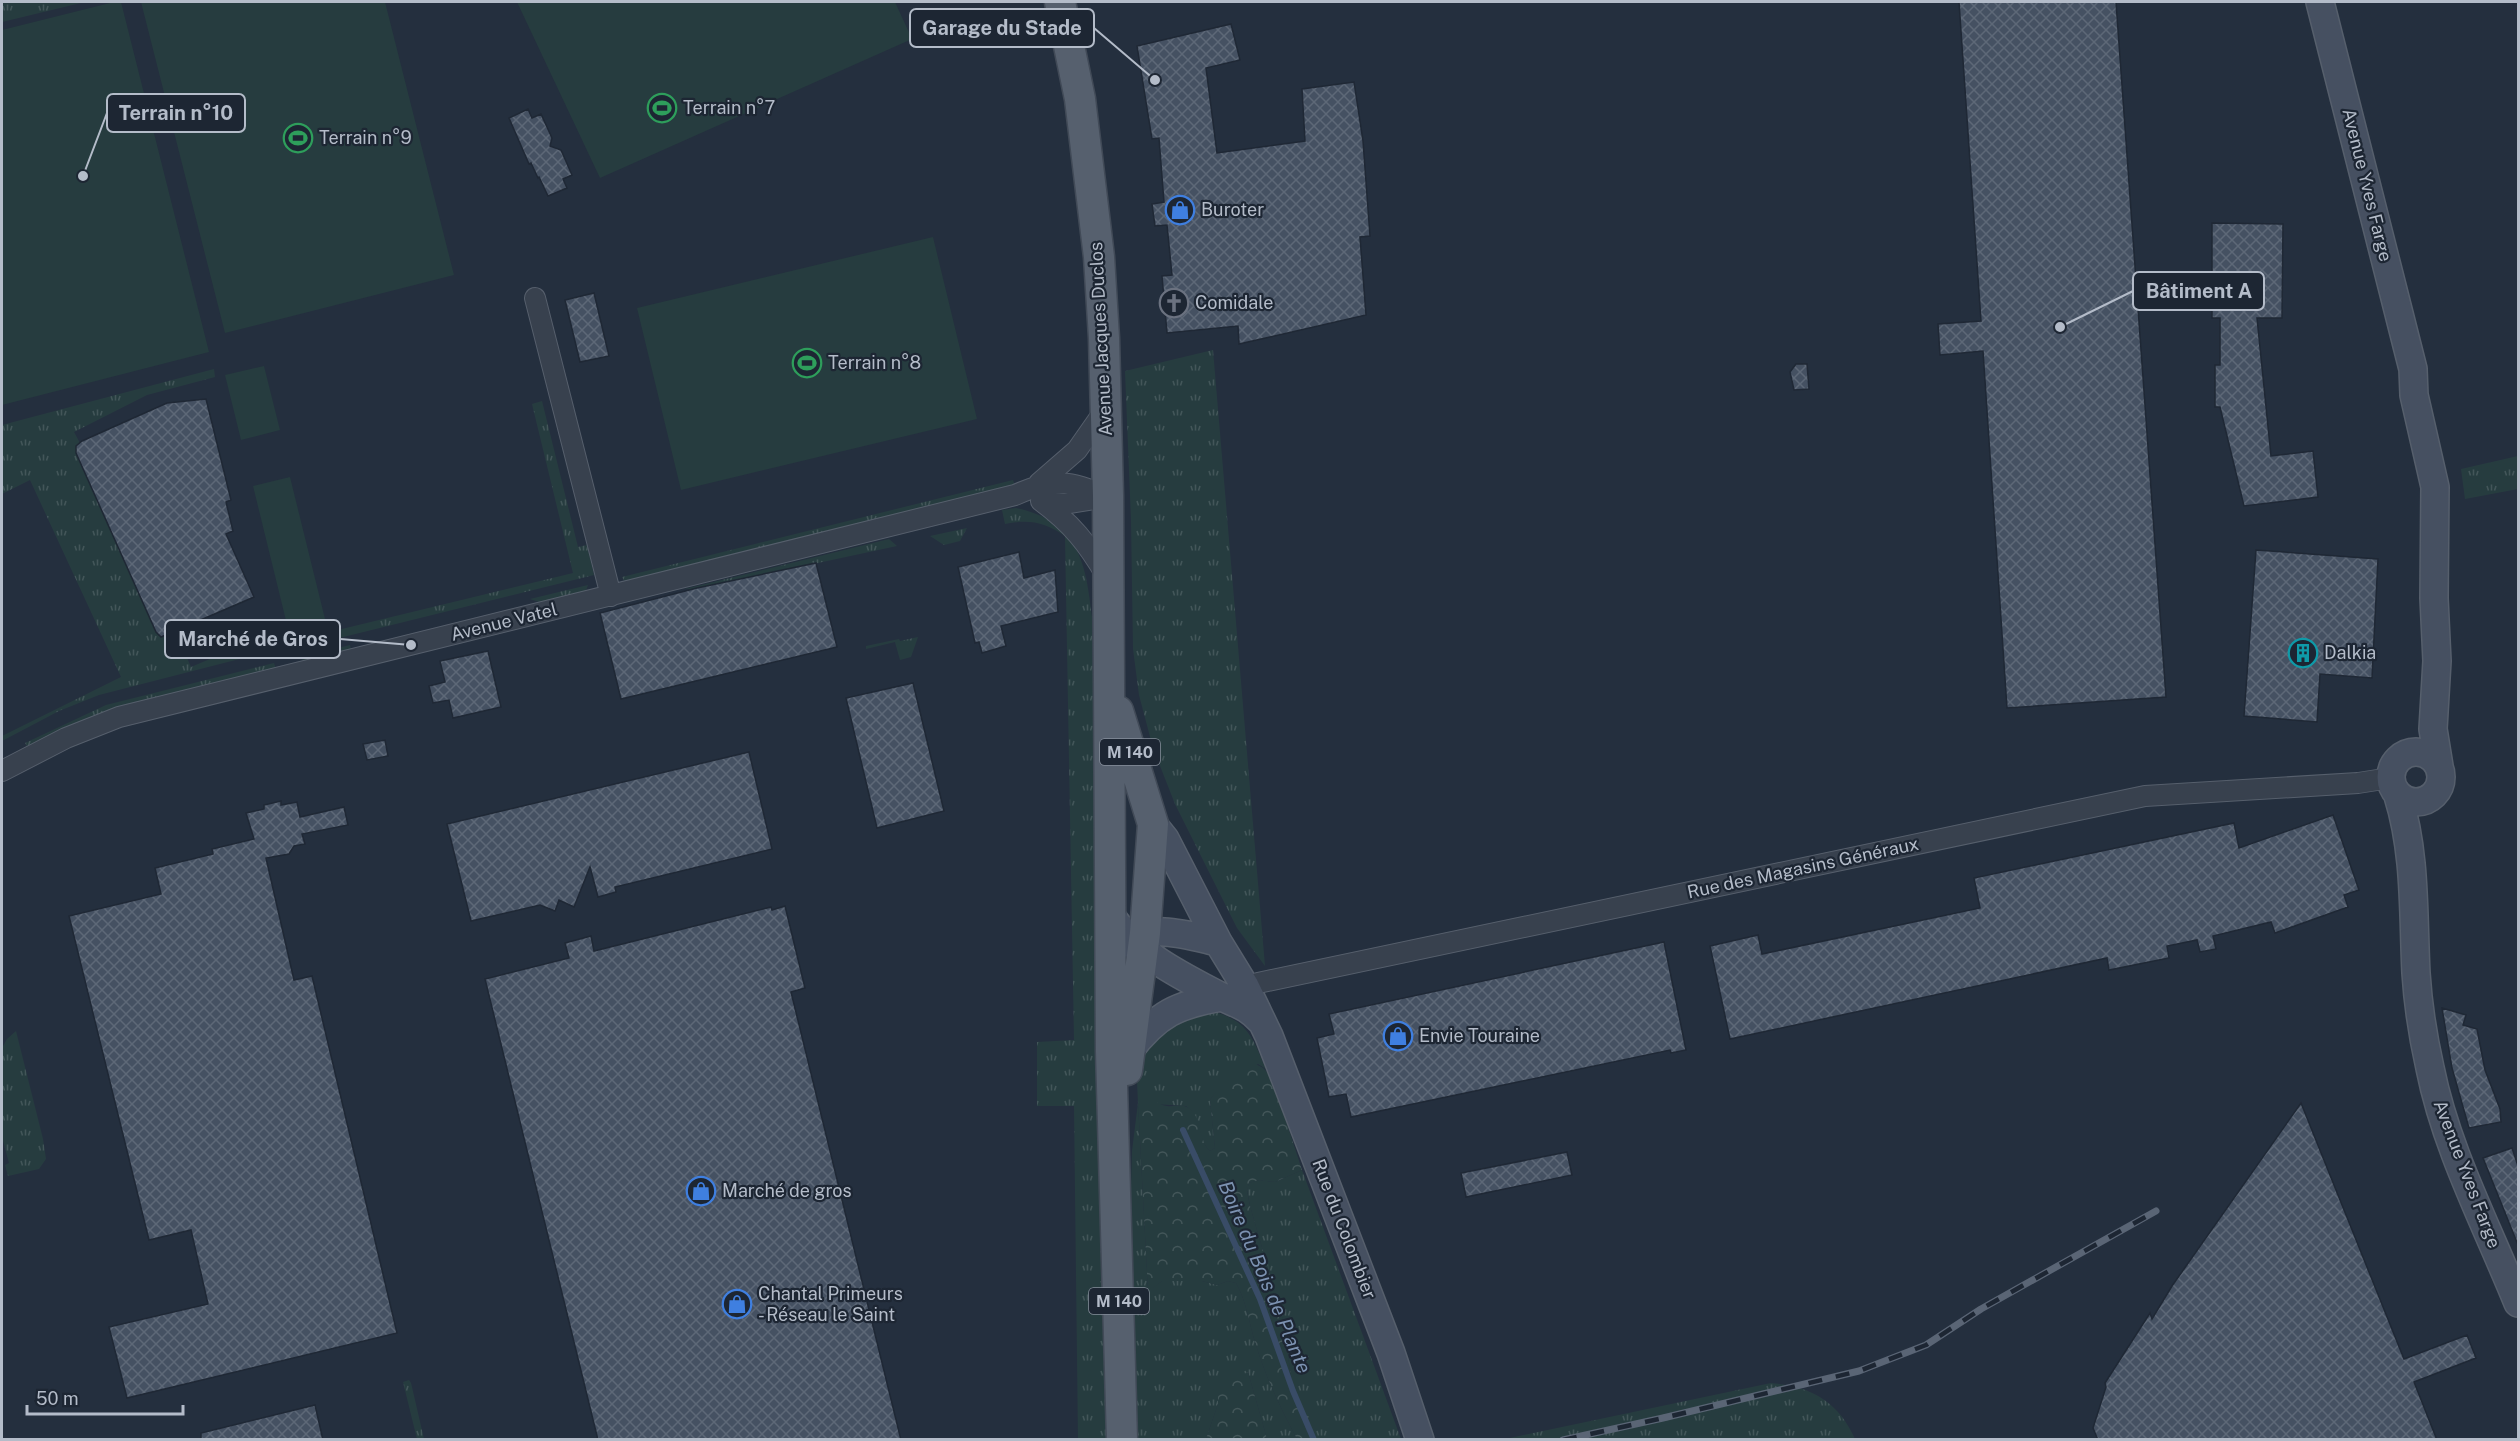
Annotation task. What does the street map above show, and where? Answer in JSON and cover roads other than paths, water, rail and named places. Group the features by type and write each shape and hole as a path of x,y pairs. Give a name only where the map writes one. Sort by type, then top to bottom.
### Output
{"main road":[{"name":"Avenue Jacques Duclos","path":"1060,2 1080,99 1098,248 1106,409 1109,679"},
{"name":"M 140","path":"1109,679 1153,824 1111,1051 1116,1162 1122,1440"},
{"name":"M 140","path":"1109,679 1111,916 1132,946 1129,1051 1116,1162"}],"street":[{"name":"Avenue Yves Farge","path":"2320,2 2413,369 2427,398 2445,469 2451,504 2449,586 2437,661 2434,707 2435,744 2439,766"},
{"path":"535,298 611,596"},
{"path":"1106,409 1077,450 1039,493 1088,544 1108,578"},
{"name":"Avenue Vatel","path":"2,771 66,738 119,717 1015,495 1039,493 1064,504 1108,496"},
{"name":"Avenue Yves Farge","path":"2408,752 2424,738 2434,707"},
{"path":"2408,752 2424,753 2433,758 2439,766 2442,776 2440,786 2428,799 2408,801 2394,787 2395,762 2408,752"},
{"name":"Rue des Magasins Généraux","path":"1234,992 2145,796 2358,783 2394,787"},
{"name":"Avenue Yves Farge","path":"2394,787 2403,812 2415,899 2418,998 2436,1095 2460,1165 2518,1303"},
{"name":"Avenue Yves Farge","path":"2415,899 2423,825 2434,795"},
{"name":"Rue du Colombier","path":"1153,824 1165,839 1218,942 1234,992 1262,1022 1269,1036 1391,1353 1420,1440"},
{"path":"1132,946 1179,934 1218,942"},
{"path":"1132,946 1170,969 1234,992"},
{"path":"1129,1051 1142,1034 1169,1011 1234,992"}],"waterway":[{"name":"Boire du Bois de Plante","path":"1183,1130 1260,1299 1293,1391 1314,1440"}],"railway":[{"path":"1563,1440 1859,1371 1926,1345 1981,1309 2156,1211"}],"place":[{"name":"Garage du Stade","path":"1155,80"},
{"name":"Terrain n°7","path":"662,108"},
{"name":"Terrain n°9","path":"298,138"},
{"name":"Terrain n°10","path":"83,176"},
{"name":"Buroter","path":"1180,210"},
{"name":"Comidale","path":"1174,303"},
{"name":"Bâtiment A","path":"2060,327"},
{"name":"Terrain n°8","path":"807,363"},
{"name":"Marché de Gros","path":"411,645"},
{"name":"Dalkia","path":"2303,653"},
{"name":"Envie Touraine","path":"1398,1036"},
{"name":"Marché de gros","path":"701,1191"},
{"name":"Chantal Primeurs - Réseau le Saint","path":"737,1304"}]}
